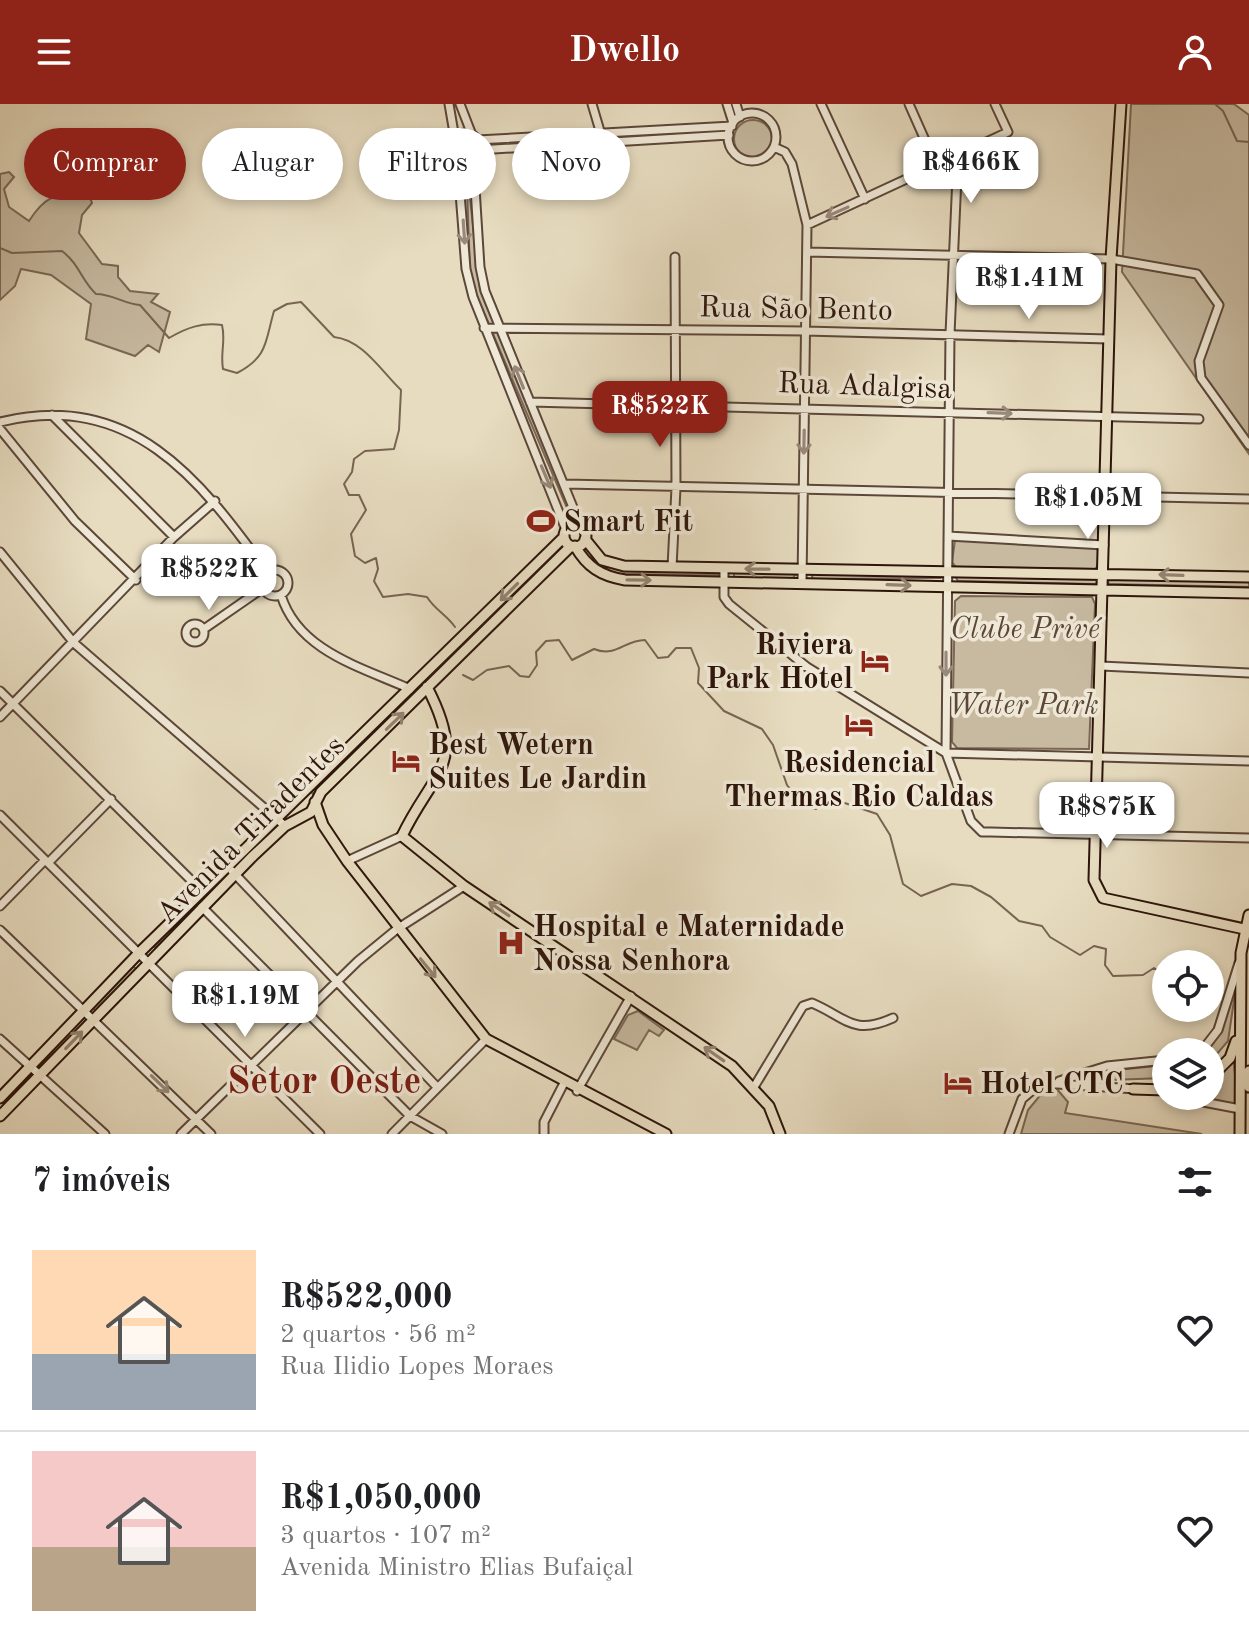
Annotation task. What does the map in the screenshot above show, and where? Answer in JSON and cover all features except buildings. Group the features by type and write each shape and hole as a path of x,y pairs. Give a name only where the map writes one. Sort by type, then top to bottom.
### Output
{"main road":[{"path":"1121,104 1108,339 1094,880 1098,893 1111,901 1247,930"},
{"path":"1249,577 611,564 593,553 581,527 571,526 565,534 584,562 613,578 1249,593"},
{"name":"Avenida Tiradentes","path":"0,1098 137,955 202,891 231,870 281,822 294,801 565,534"},
{"name":"Avenida Tiradentes","path":"281,822 311,812 321,792 573,546 585,539"},
{"path":"584,562 593,553"},
{"path":"420,680 428,690 447,733 448,751 432,787 402,836 464,886 732,1066 769,1106 779,1134"},
{"path":"304,793 315,801 323,825 397,929 486,1039 577,1091 666,1134"},
{"path":"294,801 296,811 302,816 323,825"},
{"name":"Avenida Tiradentes","path":"0,1116 148,966 231,870"},
{"path":"1240,1134 1245,1111 1239,1026 1241,953 1249,915"},
{"path":"1224,1064 1230,1058 1239,1026"},
{"path":"1249,1071 1249,1087"},
{"path":"1133,1089 1152,1091"}],"street":[{"path":"449,104 453,128"},
{"path":"460,104 471,128"},
{"path":"592,104 599,128"},
{"path":"727,104 735,122"},
{"path":"630,129 735,122 754,114 768,119 776,132 774,147 764,158 750,161 737,155 729,135 735,122 736,104"},
{"path":"821,104 865,199"},
{"path":"909,104 936,165"},
{"path":"807,225 1008,132 995,104"},
{"path":"496,152 729,135"},
{"path":"774,147 785,152 792,164 807,225 802,582"},
{"path":"958,154 950,334 946,753 971,821 982,832 1249,838"},
{"path":"461,200 466,269 484,328 565,534"},
{"path":"477,200 480,267 499,328 581,527"},
{"path":"807,252 1111,259 1197,274 1219,305 1199,361 1201,378 1249,445"},
{"path":"672,567 676,488 675,257"},
{"name":"Rua São Bento","path":"484,328 805,331 1108,339"},
{"name":"Rua Adalgisa","path":"530,402 1199,419"},
{"path":"0,422 52,415 82,418 127,430 169,456 215,501 267,572"},
{"path":"52,415 174,537"},
{"path":"0,429 75,521 136,580"},
{"path":"565,484 1249,499"},
{"path":"0,717 136,580 174,537 215,501"},
{"path":"948,536 1104,545"},
{"path":"0,552 74,643 281,822"},
{"path":"724,568 724,597 729,604 807,667 946,753 1249,761"},
{"path":"275,569 287,576 289,585 281,595 272,596 263,588 262,579 267,572 275,569"},
{"path":"204,629 263,588"},
{"path":"281,595 287,616 311,642 410,689"},
{"path":"1101,666 1249,673"},
{"path":"0,691 202,891"},
{"path":"0,906 111,799"},
{"path":"0,815 148,966 320,1134"},
{"path":"347,861 402,836"},
{"path":"231,870 437,1087"},
{"path":"181,1134 335,982 397,929 464,886"},
{"path":"202,907 410,1116 442,1134"},
{"path":"0,930 211,1134"},
{"path":"1212,1038 1218,1030 1241,953"},
{"path":"577,1091 631,996"},
{"path":"754,1087 803,1006 812,1003 843,1022 864,1028 893,1018"},
{"path":"0,1039 105,1134"},
{"path":"392,1134 486,1039"},
{"path":"1054,1082 1107,1066 1152,1061"},
{"path":"544,1134 544,1122 564,1083"},
{"path":"1009,1134 1015,1112 1029,1090 1041,1083 1133,1089"},
{"path":"1224,1107 1245,1111"}],"green space":[{"path":"1131,104 1234,104 1249,115 1249,454 1122,272"},
{"path":"753,120 766,126 772,139 766,152 753,158 740,152 734,139 740,126"},
{"path":"9,172 14,177 4,189 9,207 29,221 47,200 91,200 92,203 82,215 79,233 102,264 118,266 118,277 130,291 158,294 151,302 170,312 159,352 148,345 135,356 86,339 91,304 51,275 21,269 15,286 0,300 0,174"},
{"path":"467,200 470,200 480,290 574,518 573,522 476,294 470,271"},
{"path":"955,540 1100,547 1099,565 1095,569 956,567 952,562"},
{"path":"560,547 562,550 425,679"},
{"path":"593,559 616,569 718,571 721,575 615,574 591,562"},
{"path":"734,572 795,575 793,578 734,578"},
{"path":"811,573 938,575 940,578 813,579"},
{"path":"955,576 1098,579 1096,584 958,581"},
{"path":"1107,579 1249,581 1249,587 1109,584"},
{"path":"961,596 1092,597 1095,604 1089,749 957,748 952,742 955,601"},
{"path":"420,686 313,794 310,791"},
{"path":"226,873 229,876 155,948 154,944"},
{"path":"133,966 136,969 95,1011 93,1007"},
{"path":"1236,987 1228,1041 1224,1046 1224,1038 1214,1038 1221,1022 1224,1022"},
{"path":"638,1011 664,1030 659,1036 649,1030 637,1050 614,1039 628,1015"},
{"path":"1233,1055 1238,1105 1224,1102 1224,1066"},
{"path":"1152,1066 1152,1078 1079,1081 1107,1071"},
{"path":"1047,1087 1056,1088 1068,1102 1065,1113 1202,1134 1021,1134 1028,1110"}],"waterway":[{"path":"1215,104 1223,111 1237,141 1249,142"},
{"path":"0,248 12,253 62,251 96,294 140,305 169,338 194,327 222,325 223,369 237,373 260,355 274,311 287,304 301,302 334,337 363,350 401,390 399,430 394,449 365,451 354,459 352,472 344,484 349,495 359,495 366,510 351,534 355,556 365,563 376,558 378,569 374,581 383,597 408,594 427,597 455,627"},
{"path":"463,675 473,680 487,670 509,666 520,676 529,677 537,665 536,652 546,641 559,640 572,660 594,649 614,650 645,640 658,658 668,657 676,648 691,648 699,668 698,683 724,711 762,729 773,745 787,785 803,806 816,809 833,799 877,814 890,835 903,884 921,896 952,884 971,886 991,897 1019,921 1042,926 1050,937 1080,955 1094,946 1106,949 1105,965 1113,976 1143,975 1152,969"}],"place":[{"name":"Smart Fit","path":"541,521"},
{"name":"Riviera Park Hotel","path":"875,661"},
{"name":"Residencial Thermas Rio Caldas","path":"859,725"},
{"name":"Best Wetern Suites Le Jardin","path":"406,761"},
{"name":"Hospital e Maternidade Nossa Senhora","path":"511,943"},
{"name":"Hotel CTC","path":"958,1083"}],"district":[{"name":"Setor Oeste","path":"324,1080"}],"park label":[{"name":"Clube Privé","path":"1025,628"},
{"name":"Water Park","path":"1023,704"}]}
